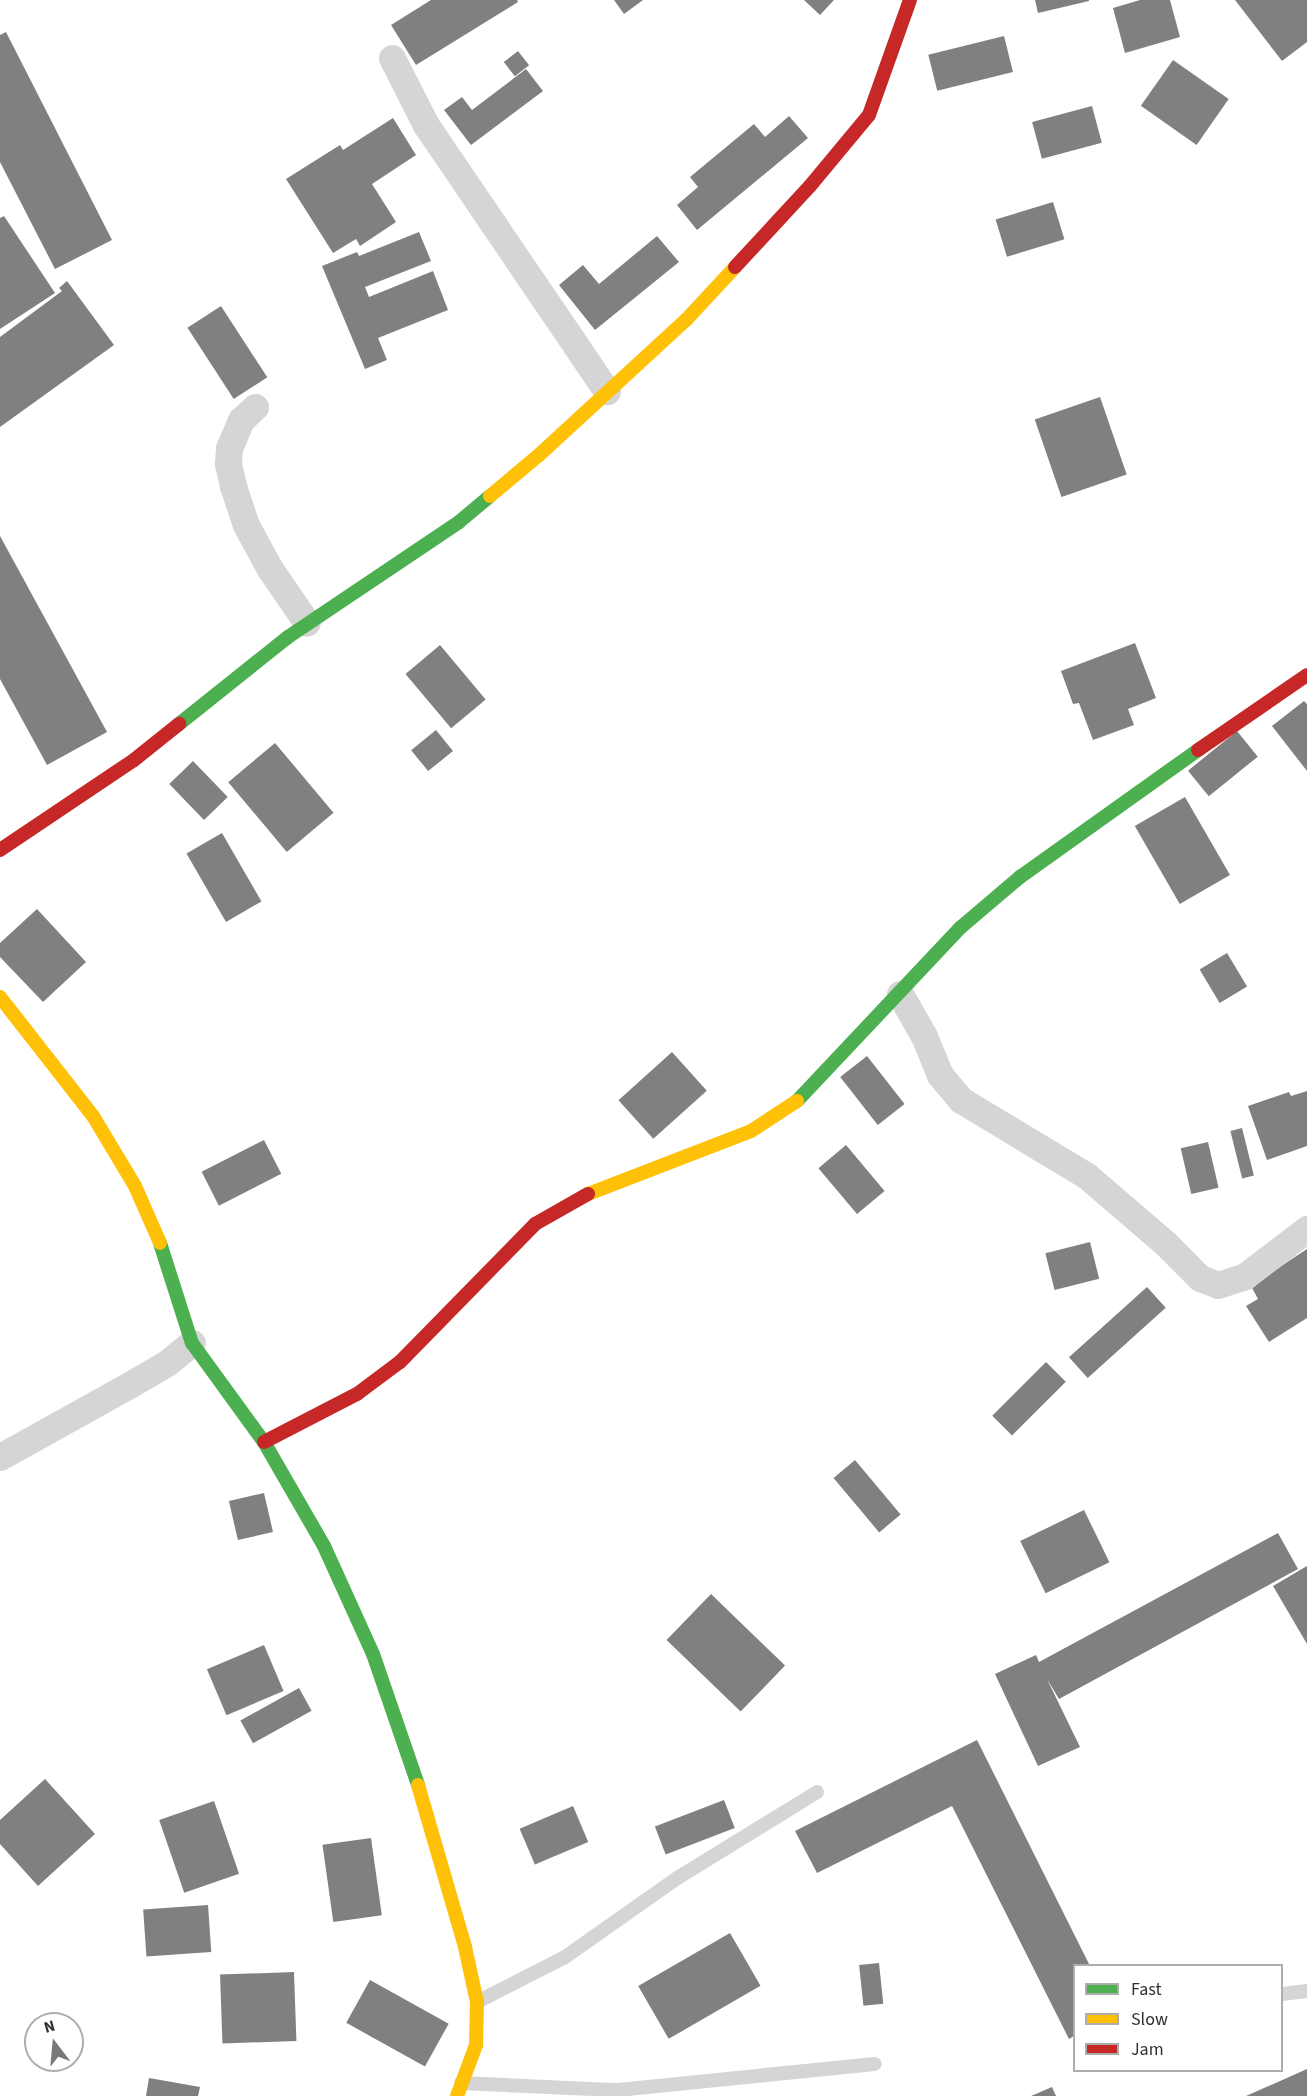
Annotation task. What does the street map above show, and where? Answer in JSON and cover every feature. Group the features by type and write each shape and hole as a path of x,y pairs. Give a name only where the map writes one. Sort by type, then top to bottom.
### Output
{"street":[{"path":"0,850 134,760 308,623 459,522 539,455 686,320 810,186 869,115 910,0"},
{"path":"392,58 426,125 607,391"},
{"path":"255,407 241,420 229,448 228,464 232,486 246,525 270,569 308,623"},
{"path":"264,1442 357,1394 400,1362 535,1224 578,1198 751,1131 802,1098 960,928 1020,877 1105,814 1307,675"},
{"path":"900,994 924,1036 939,1075 961,1100 1087,1176 1166,1244 1200,1278 1218,1285 1245,1276 1307,1229"},
{"path":"0,997 93,1116 135,1186 164,1251 192,1342 264,1442 324,1546 374,1654 420,1791 465,1947 477,2002 476,2045 458,2090"},
{"path":"0,1456 131,1384 166,1363 192,1342"}],"lane":[{"path":"477,2002 566,1957 679,1877 817,1792"},
{"path":"1283,1994 1307,1990"},
{"path":"458,2090 618,2090 875,2064"}],"building":[{"path":"431,0 517,0 518,2 416,65 391,25"},
{"path":"614,0 643,0 624,14"},
{"path":"804,0 834,0 820,15"},
{"path":"1035,0 1089,0 1089,1 1038,13"},
{"path":"1140,0 1170,0 1180,37 1125,53 1113,8"},
{"path":"1235,0 1307,0 1307,42 1282,61"},
{"path":"6,32 112,240 55,269 0,162 0,35"},
{"path":"1004,36 1013,72 937,91 928,55"},
{"path":"518,51 529,65 515,76 504,62"},
{"path":"1173,60 1229,99 1197,145 1141,106"},
{"path":"526,69 543,91 471,145 444,110 462,97 472,110"},
{"path":"1092,106 1102,143 1042,159 1032,122"},
{"path":"789,116 808,138 697,230 677,205 698,187 690,177 754,124 765,137"},
{"path":"393,118 416,155 372,184 396,222 360,246 356,239 333,253 286,179 340,145 343,150"},
{"path":"1053,202 1064,239 1007,257 996,220"},
{"path":"4,216 55,293 0,329 0,218"},
{"path":"419,232 431,261 365,287 369,297 433,271 448,310 378,338 387,360 365,369 322,266 357,252 359,256"},
{"path":"657,236 679,262 595,330 559,285 583,265 599,284"},
{"path":"67,281 114,345 0,427 0,337 62,291 59,288"},
{"path":"221,306 267,377 234,399 187,328"},
{"path":"1100,397 1127,475 1061,497 1035,419"},
{"path":"0,536 107,732 47,765 0,679"},
{"path":"1135,643 1156,698 1128,709 1134,725 1093,740 1079,703 1073,704 1061,671"},
{"path":"440,645 486,699 451,728 406,674"},
{"path":"1304,701 1307,704 1307,771 1272,726"},
{"path":"436,730 453,751 428,771 411,750"},
{"path":"1237,731 1258,757 1209,796 1188,771"},
{"path":"275,743 333,813 287,852 228,782"},
{"path":"193,761 228,797 204,820 169,784"},
{"path":"1185,797 1230,875 1180,904 1135,826"},
{"path":"222,833 262,901 226,922 186,854"},
{"path":"37,909 86,962 43,1002 0,957 0,943"},
{"path":"1227,953 1247,986 1220,1003 1200,969"},
{"path":"672,1052 707,1091 653,1139 618,1100"},
{"path":"867,1056 905,1104 878,1125 840,1077"},
{"path":"1307,1091 1307,1146 1267,1160 1248,1106 1289,1092 1291,1096"},
{"path":"1242,1128 1254,1176 1242,1178 1230,1131"},
{"path":"264,1140 281,1174 219,1206 202,1172"},
{"path":"1208,1142 1219,1188 1191,1194 1181,1148"},
{"path":"846,1145 885,1191 857,1214 818,1168"},
{"path":"1090,1242 1099,1279 1055,1290 1045,1253"},
{"path":"1307,1249 1307,1318 1269,1342 1246,1306 1258,1299 1251,1286"},
{"path":"1147,1287 1166,1308 1088,1378 1069,1357"},
{"path":"1046,1362 1066,1382 1012,1436 992,1416"},
{"path":"855,1460 901,1514 879,1532 834,1478"},
{"path":"264,1493 273,1532 238,1540 229,1501"},
{"path":"1084,1510 1109,1562 1046,1593 1020,1541"},
{"path":"1278,1533 1298,1569 1059,1699 1047,1679 1080,1747 1038,1766 995,1674 1036,1655 1039,1662"},
{"path":"1307,1566 1307,1644 1273,1586"},
{"path":"711,1594 785,1666 741,1712 667,1640"},
{"path":"264,1645 284,1691 226,1715 207,1669"},
{"path":"299,1688 312,1711 253,1743 240,1720"},
{"path":"977,1740 1089,1964 1073,1964 1073,2037 1069,2039 952,1806 817,1873 795,1831"},
{"path":"45,1779 95,1834 38,1886 0,1844 0,1820"},
{"path":"724,1800 735,1828 666,1855 655,1827"},
{"path":"214,1801 239,1874 184,1893 159,1820"},
{"path":"573,1806 588,1842 535,1865 520,1829"},
{"path":"371,1838 382,1915 333,1922 322,1845"},
{"path":"208,1905 211,1952 146,1956 143,1910"},
{"path":"730,1933 760,1986 669,2039 638,1986"},
{"path":"879,1963 883,2004 863,2006 859,1965"},
{"path":"294,1972 296,2041 222,2044 220,1975"},
{"path":"370,1980 449,2024 425,2066 346,2023"},
{"path":"1307,2069 1307,2096 1246,2096"},
{"path":"149,2078 200,2087 198,2096 146,2096"},
{"path":"1052,2087 1056,2096 1031,2096"}],"traffic: fast":[{"path":"179,724 288,637 459,522 490,496"},
{"path":"797,1101 960,928 1020,877 1198,750"},
{"path":"160,1243 192,1343 264,1442 324,1546 373,1654 418,1785"}],"traffic: slow":[{"path":"490,496 539,455 686,320 735,267"},
{"path":"0,997 93,1116 135,1186 160,1243"},
{"path":"588,1194 751,1131 797,1101"},
{"path":"418,1785 465,1947 477,2002 476,2045 457,2096"}],"traffic: jam":[{"path":"735,267 810,186 869,115 910,0"},
{"path":"1198,750 1307,675"},
{"path":"0,850 134,760 179,724"},
{"path":"264,1442 357,1394 400,1362 535,1224 588,1194"}]}
